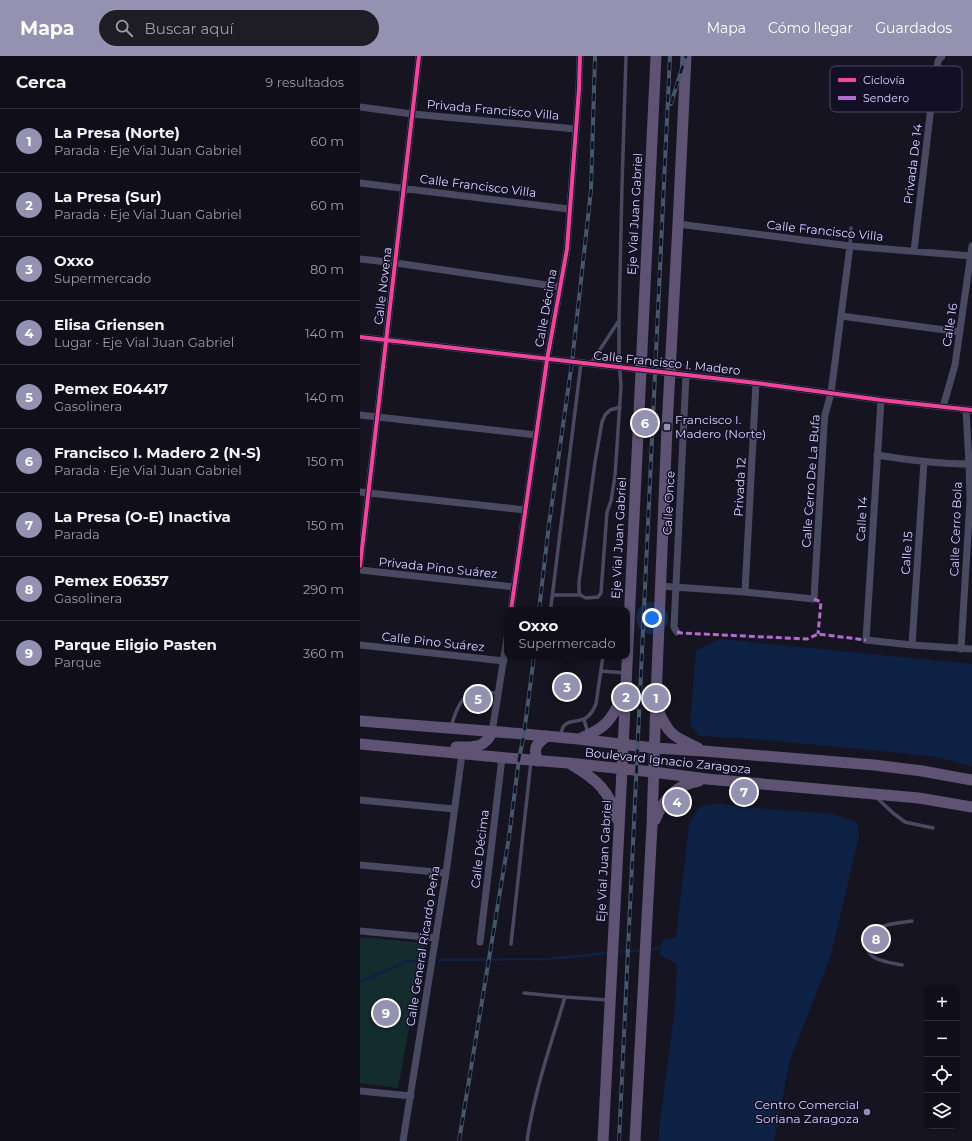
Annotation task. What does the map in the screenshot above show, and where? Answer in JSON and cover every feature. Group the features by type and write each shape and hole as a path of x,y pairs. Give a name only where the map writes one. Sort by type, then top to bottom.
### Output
{"main road":[{"name":"Eje Vial Juan Gabriel","path":"629,607 656,56"},
{"path":"635,1141 652,826 669,373 686,56"},
{"name":"Eje Vial Juan Gabriel","path":"603,1141 627,659"},
{"path":"578,739 603,727 610,720 616,711 626,689"},
{"path":"656,704 664,724 672,735 679,740 704,751"},
{"name":"Boulevard Ignacio Zaragoza","path":"360,721 559,737 654,748 874,765 922,771 972,780"},
{"path":"434,751 448,748 470,747 482,744 488,740 492,732"},
{"path":"535,760 535,749 537,745 547,736"},
{"name":"Boulevard Ignacio Zaragoza","path":"360,744 568,763 707,779 919,798 972,807"},
{"path":"568,763 588,775 603,788 615,810 619,825"},
{"path":"652,826 660,808 667,798 676,790 690,782 707,779"}],"street":[{"name":"Calle Novena","path":"360,566 419,56"},
{"name":"Calle Décima","path":"511,607 547,360 567,249 579,90 580,56"},
{"name":"Privada De 14","path":"937,66 941,56"},
{"name":"Privada Francisco Villa","path":"360,107 412,114 576,129"},
{"name":"Privada De 14","path":"914,251 931,112"},
{"name":"Calle Francisco Villa","path":"360,183 569,209"},
{"name":"Calle Francisco Villa","path":"678,224 850,246 971,256"},
{"name":"Calle Cerro De La Bufa","path":"745,592 814,599 825,415 831,393 850,246"},
{"name":"Calle 16","path":"943,407 955,365 972,246"},
{"path":"360,259 560,287"},
{"path":"841,316 960,332"},
{"name":"Calle Francisco I. Madero","path":"360,337 581,364 756,383 969,410"},
{"name":"Calle Once","path":"676,632 674,627 686,375"},
{"name":"Privada 12","path":"745,592 756,383"},
{"name":"Calle 14","path":"881,400 866,640 912,645"},
{"name":"Calle Cerro Bola","path":"961,649 971,526 969,410"},
{"path":"360,415 536,435"},
{"path":"877,456 924,462 969,464"},
{"name":"Calle 15","path":"912,645 924,462"},
{"path":"360,492 525,510"},
{"name":"Privada Pino Suárez","path":"360,570 514,587"},
{"path":"660,586 745,592"},
{"path":"912,645 972,649"},
{"name":"Calle Pino Suárez","path":"360,646 504,661"},
{"path":"492,732 504,661"},
{"name":"Calle General Ricardo Peña","path":"403,1141 446,873 462,754"},
{"name":"Calle Décima","path":"480,942 502,758"},
{"path":"360,800 454,809"},
{"path":"360,865 446,873"},
{"path":"360,931 436,938"},
{"path":"360,1091 411,1096"}],"lane":[{"path":"553,595 580,595 592,599 598,597 601,593 607,512 612,502 615,476 621,386 619,368 619,321 626,56"},
{"path":"850,246 851,228"},
{"path":"590,364 619,321"},
{"path":"552,607 581,364"},
{"path":"580,595 579,582 595,462 602,422 605,415 610,410 620,407"},
{"path":"559,737 563,728 567,724 588,717 593,711 596,704 603,659"},
{"path":"601,671 626,673"},
{"path":"450,728 459,705 464,698 472,693 498,693"},
{"path":"584,719 589,735"},
{"path":"511,944 535,760"},
{"path":"873,794 905,822 932,828"},
{"path":"902,964 879,960 871,955 868,950 867,942 875,930 896,923 912,921"},
{"path":"524,993 610,1000"},
{"path":"527,1141 530,1120 565,997"}],"green space":[{"path":"360,937 425,943 398,1088 360,1083"}],"water":[{"path":"720,639 972,664 972,766 931,756 754,739 699,736 690,725 696,651"},
{"path":"717,803 744,807 833,814 857,822 859,836 831,955 790,1060 774,1141 659,1141 660,1121 675,1008 677,964 660,955 662,940 676,938 689,824 699,807"}],"waterway":[{"path":"647,949 661,948"},
{"path":"616,952 643,950"},
{"path":"439,960 549,959 609,953"},
{"path":"360,982 407,961 425,961"}],"railway":[{"path":"539,607 549,524 572,362 591,190 595,56"},
{"path":"619,1141 670,56"},
{"path":"671,104 686,56"},
{"path":"459,1141 509,837 534,659"}],"marked path":[{"path":"814,599 821,602 818,634"},
{"path":"677,632 807,639 818,634 866,640"}],"cycle path":[{"path":"360,566 419,56"},
{"path":"511,607 547,360 567,249 579,89 580,56"},
{"path":"360,337 756,383 881,400 972,410"}],"place":[{"name":"Francisco I. Madero 2 (N-S)","path":"645,423"},
{"name":"Francisco I. Madero (Norte)","path":"667,427"},
{"name":"Oxxo","path":"567,687"},
{"name":"La Presa (Sur)","path":"626,697"},
{"name":"La Presa (Norte)","path":"656,698"},
{"name":"Pemex E04417","path":"478,699"},
{"name":"La Presa (O-E) Inactiva","path":"744,792"},
{"name":"Elisa Griensen","path":"677,802"},
{"name":"Pemex E06357","path":"876,939"},
{"name":"Parque Eligio Pasten","path":"386,1013"},
{"name":"Centro Comercial Soriana Zaragoza","path":"867,1112"}]}
